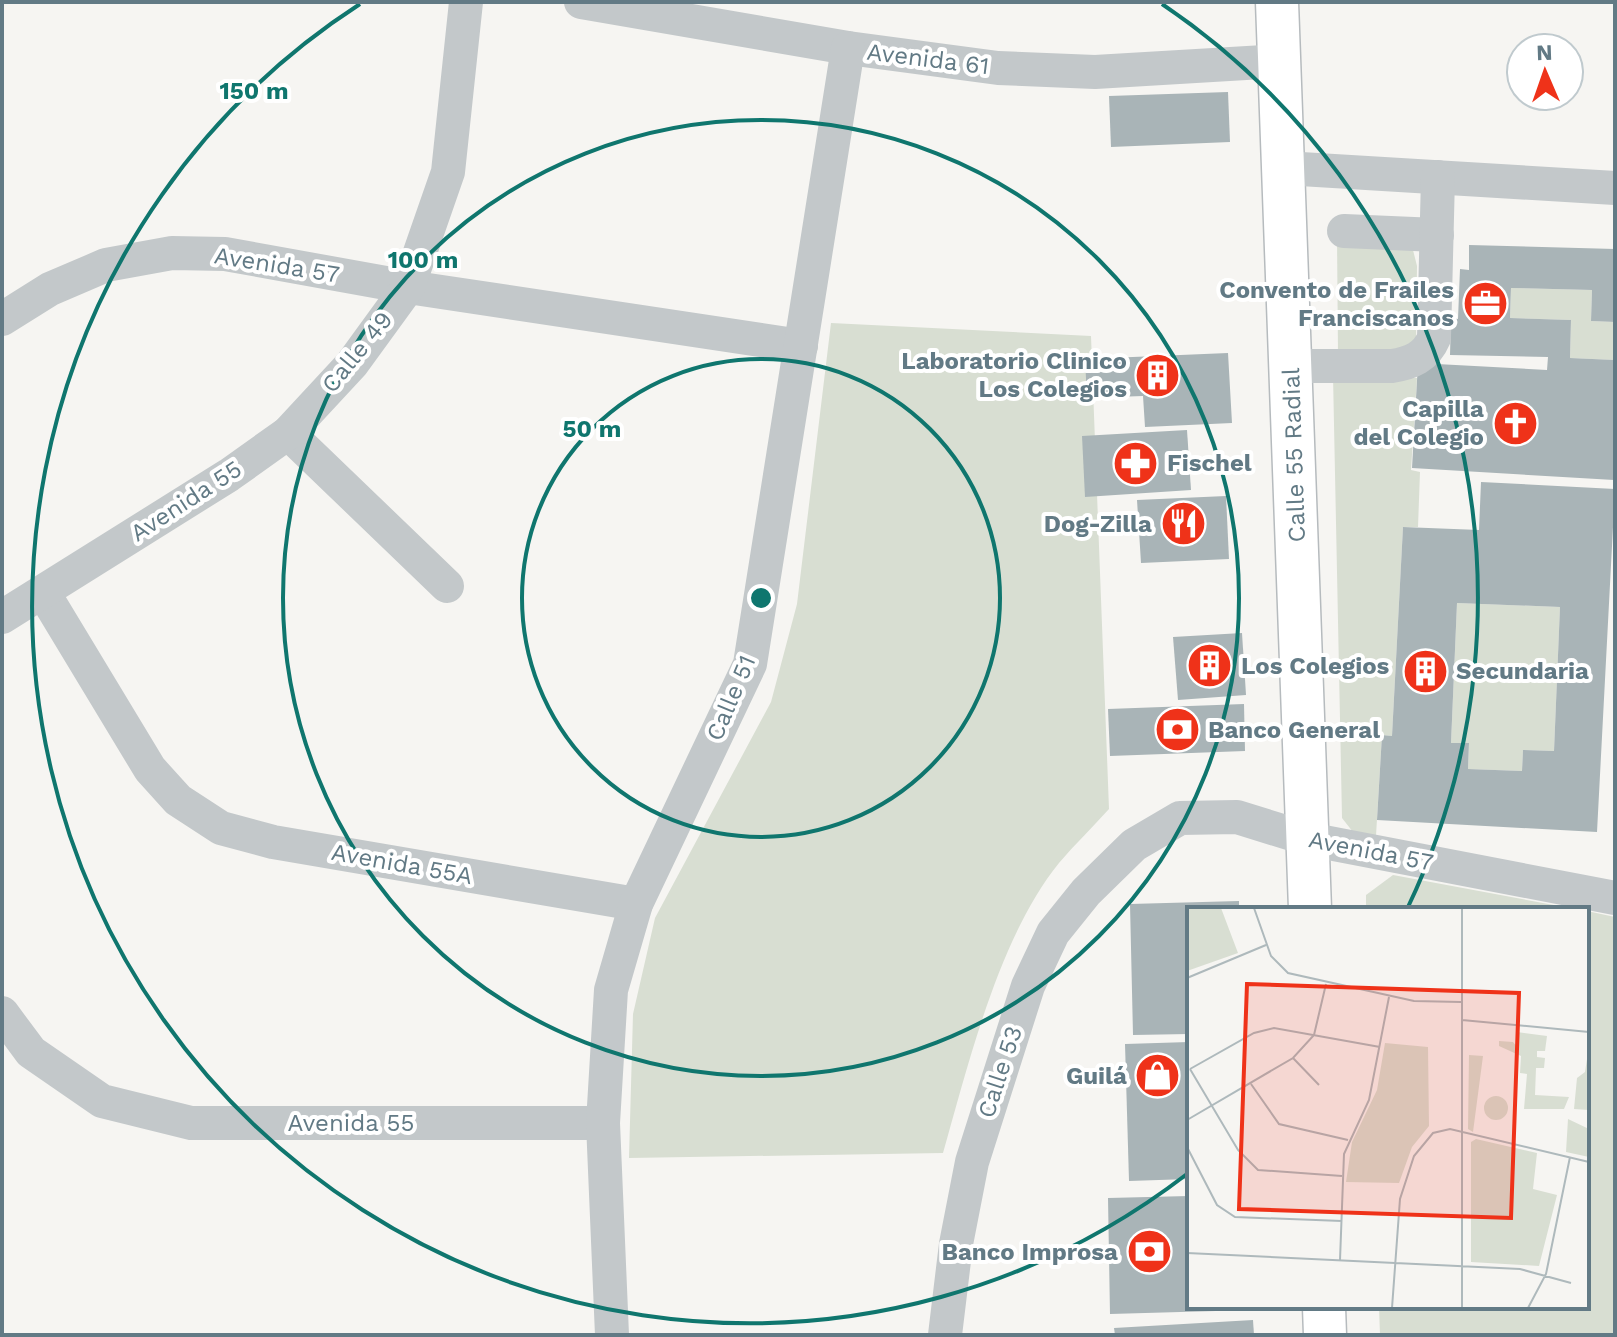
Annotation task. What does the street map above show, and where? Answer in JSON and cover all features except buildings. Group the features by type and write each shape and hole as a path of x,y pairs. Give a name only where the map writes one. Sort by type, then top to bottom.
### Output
{"main road":[{"name":"Calle 55 Radial","path":"1277,2 1310,907"},
{"path":"1324,1309 1325,1335"}],"street":[{"name":"Calle 49","path":"288,433 352,364 408,287 448,172 466,2"},
{"name":"Avenida 61","path":"581,2 848,48 998,68 1095,72 1279,61"},
{"name":"Calle 51","path":"612,1335 603,1123 611,990 636,904 750,664 848,48"},
{"path":"1284,168 1615,188"},
{"path":"1291,366 1392,366 1405,364 1429,350 1434,338 1438,177"},
{"path":"1344,231 1437,235"},
{"name":"Avenida 57","path":"2,319 50,289 106,265 172,253 225,254 408,287 801,346"},
{"path":"288,433 447,586"},
{"name":"Avenida 55","path":"2,617 229,475 288,433"},
{"name":"Avenida 55A","path":"43,592 150,769 178,800 221,828 273,842 636,904"},
{"name":"Avenida 57","path":"1134,845 1180,818 1237,817 1308,839 1615,898"},
{"name":"Calle 53","path":"945,1335 956,1244 972,1162 1028,986 1053,933 1086,892 1134,845"},
{"name":"Avenida 55","path":"2,1013 31,1052 102,1101 191,1123 603,1123"}],"shaded area":[{"path":"1337,238 1412,246 1417,266 1416,341 1407,350 1338,353"},
{"path":"1511,288 1592,290 1591,321 1615,322 1615,360 1570,358 1571,320 1510,318"},
{"path":"831,323 1091,336 1109,809 1059,863 1019,927 988,1002 943,1153 629,1158 633,1014 655,918 771,702 797,604"},
{"path":"1333,375 1417,378 1411,470 1420,472 1418,527 1403,527 1392,736 1382,735 1376,836 1353,832 1342,818"},
{"path":"1457,603 1560,607 1554,751 1523,750 1522,771 1468,769 1469,744 1451,743"},
{"path":"1393,875 1564,907 1366,907 1366,895"},
{"path":"1589,911 1615,917 1615,1335 1380,1335 1379,1309 1589,1309"}],"place":[{"name":"Convento de Frailes Franciscanos","path":"1485,304"},
{"name":"Laboratorio Clinico Los Colegios","path":"1158,375"},
{"name":"Capilla del Colegio","path":"1515,423"},
{"name":"Fischel","path":"1136,463"},
{"name":"Dog-Zilla","path":"1183,524"},
{"name":"Los Colegios","path":"1210,666"},
{"name":"Secundaria","path":"1425,671"},
{"name":"Banco General","path":"1177,730"},
{"name":"Guilá","path":"1158,1076"},
{"name":"Banco Improsa","path":"1149,1252"}]}
